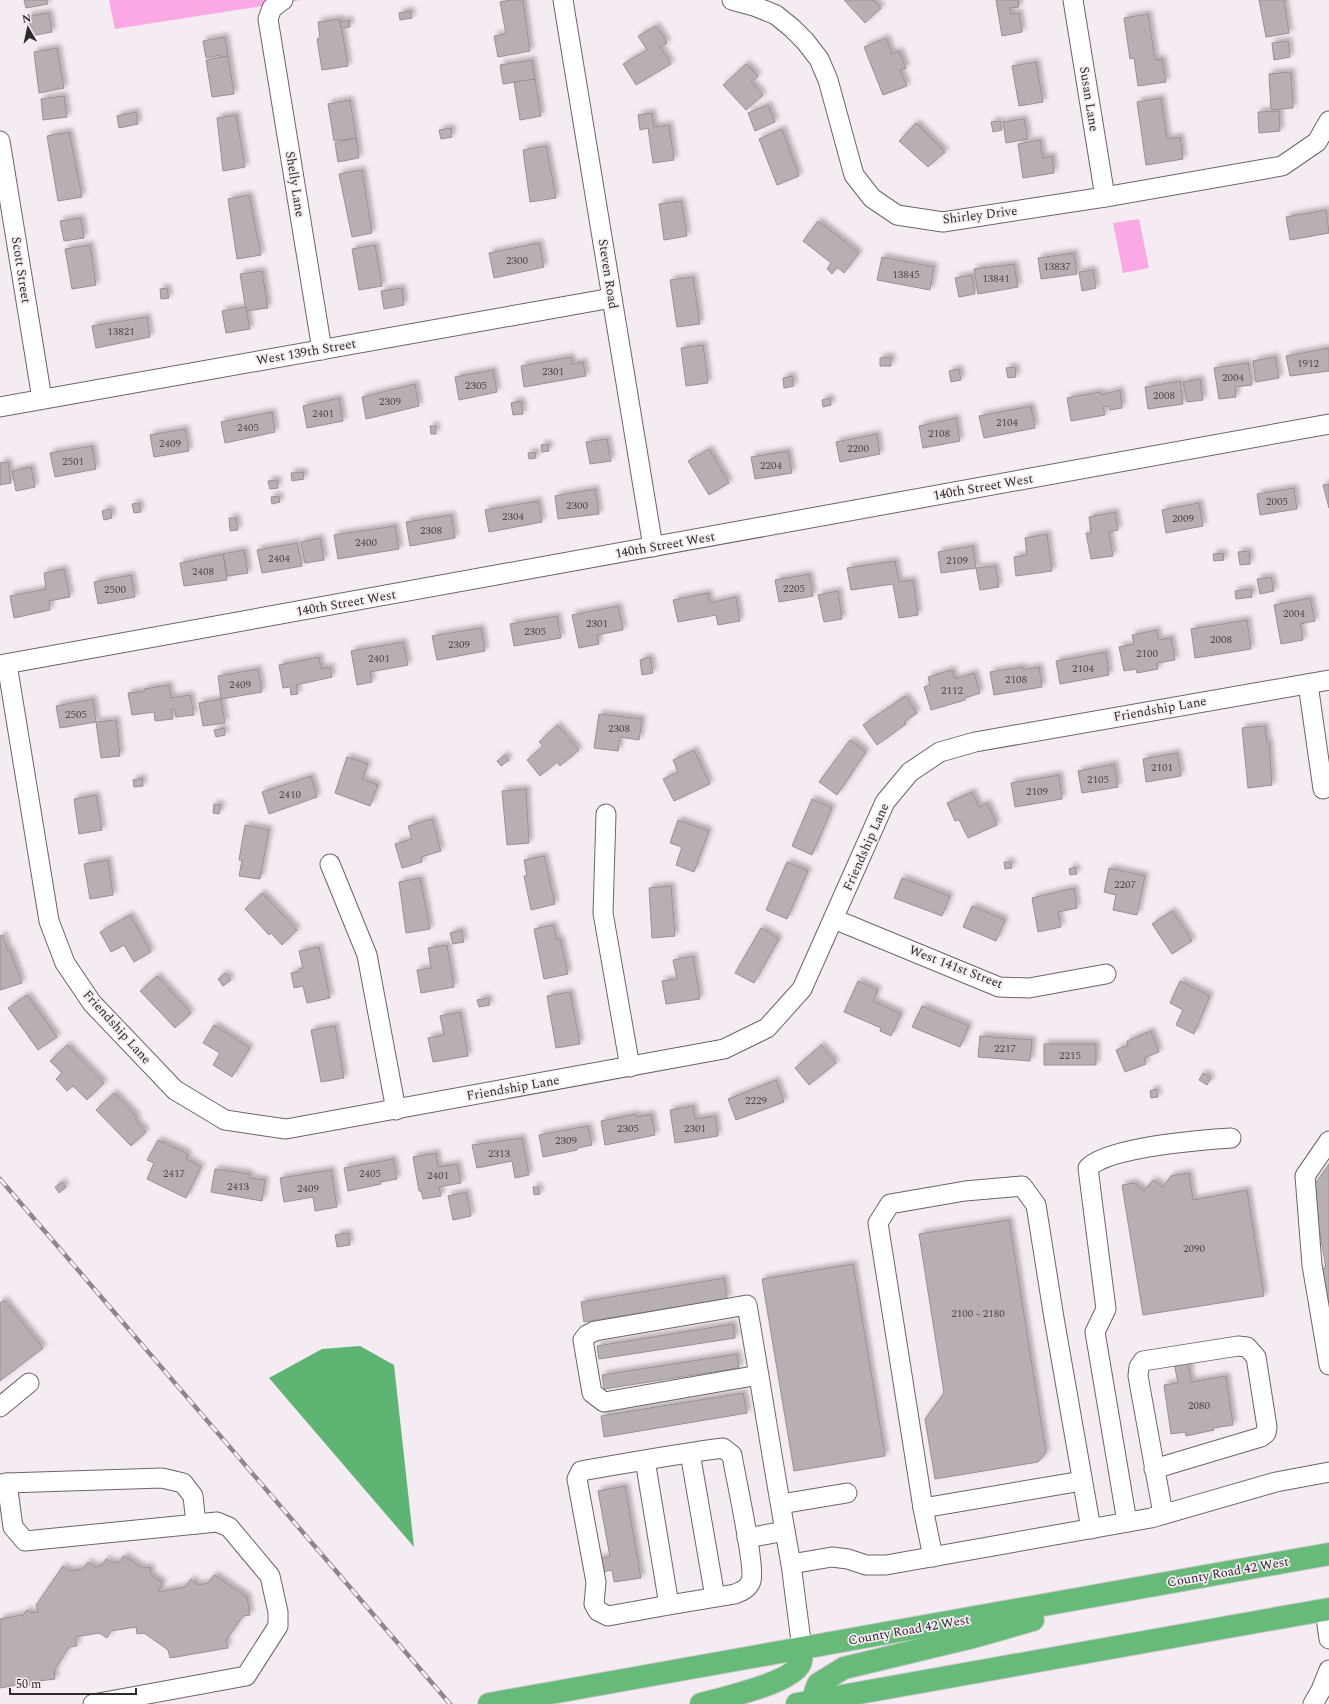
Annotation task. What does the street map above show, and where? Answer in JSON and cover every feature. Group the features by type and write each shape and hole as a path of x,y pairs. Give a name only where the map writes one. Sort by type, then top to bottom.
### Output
{"highway":[{"name":"County Road 42 West","path":"489,1704 1329,1554"},
{"path":"809,1703 818,1684 844,1668 978,1636 1160,1585"},
{"path":"809,1703 1327,1609"},
{"path":"701,1704 773,1683 791,1674 800,1664 802,1649"}],"street":[{"name":"Shelly Lane","path":"283,0 272,8 268,19 322,350"},
{"name":"Steven Road","path":"563,0 653,547"},
{"name":"Shirley Drive","path":"732,0 754,6 776,15 806,41 818,59 828,80 854,175 872,198 897,215 943,222 1105,197 1282,166 1317,142 1329,121"},
{"name":"Susan Lane","path":"1073,0 1105,197"},
{"name":"Scott Street","path":"0,141 42,399"},
{"name":"West 139th Street","path":"0,406 612,298"},
{"name":"140th Street West","path":"3,664 1329,424"},
{"name":"Friendship Lane","path":"3,664 49,921 65,963 92,1004 175,1090 225,1120 286,1129 724,1049 767,1028 802,989 885,802 910,772 940,752 975,742 1329,680"},
{"path":"1308,684 1323,789"},
{"path":"606,814 603,913 630,1067"},
{"path":"330,864 367,955 396,1110"},
{"name":"West 141st Street","path":"834,919 999,986 1029,988 1106,974"},
{"path":"1127,1522 1095,1332 1106,1308 1088,1168 1091,1164 1110,1154 1189,1141 1232,1138"},
{"path":"1329,1140 1305,1176 1312,1265 1329,1365"},
{"path":"933,1556 923,1508 878,1223 890,1204 965,1191 1022,1186 1036,1205 1055,1326 1091,1529"},
{"path":"759,1375 604,1402 592,1394 583,1340 587,1335 595,1331 747,1304 781,1504 785,1531 792,1564 802,1649"},
{"path":"1154,1469 1261,1437 1266,1433 1267,1427 1256,1357 1247,1347 1238,1346 1143,1361 1139,1367 1138,1376 1154,1469 1163,1514"},
{"path":"0,1408 29,1383"},
{"path":"723,1448 732,1455 752,1570 751,1580 745,1590 714,1597 608,1616 598,1611 594,1604 596,1582 577,1479 581,1471 690,1453 723,1448"},
{"path":"690,1453 714,1597"},
{"path":"644,1460 669,1605"},
{"path":"792,1564 832,1557 848,1559 866,1565 886,1565 1127,1522 1163,1514 1276,1482 1329,1472"},
{"path":"93,1704 246,1676 278,1626 278,1612 270,1576 229,1527 217,1522 25,1541 14,1527 4,1483 162,1478 183,1483 193,1496 196,1524"},
{"path":"923,1508 1082,1481"},
{"path":"781,1504 847,1493"},
{"path":"746,1538 785,1531"},
{"path":"1327,1609 1329,1639"},
{"path":"1313,1704 1327,1680"}],"shaded area":[{"path":"109,0 301,0 115,29"},
{"path":"1139,219 1149,268 1123,273 1113,223"},
{"path":"360,1346 394,1365 414,1547 269,1378 322,1349"}],"building":[{"path":"24,0 47,0 48,4 26,8"},
{"path":"523,0 530,51 498,57 494,36 506,34 500,2"},
{"path":"844,0 873,0 881,8 865,23"},
{"path":"996,0 1018,0 1019,7 1010,8 1011,14 1019,13 1022,32 1002,36"},
{"path":"1259,0 1284,0 1289,33 1266,37"},
{"path":"410,11 412,18 400,20 399,13"},
{"path":"49,13 52,32 30,36 27,16"},
{"path":"1148,14 1155,60 1162,59 1166,82 1138,86 1134,58 1130,59 1124,18"},
{"path":"340,19 348,66 322,70 317,39 320,38 318,22"},
{"path":"349,20 350,27 341,28 340,22"},
{"path":"656,26 667,43 660,47 671,64 636,85 623,64 647,50 638,36"},
{"path":"225,37 228,56 220,58 220,55 206,58 203,41"},
{"path":"886,38 892,54 899,51 906,68 900,70 907,86 883,95 864,47"},
{"path":"1288,41 1290,57 1274,60 1272,43"},
{"path":"57,48 64,88 39,93 34,52"},
{"path":"228,56 234,94 212,97 206,60"},
{"path":"532,60 535,79 503,84 500,65"},
{"path":"1036,62 1043,102 1019,106 1012,66"},
{"path":"746,64 758,76 751,82 763,95 746,110 723,85"},
{"path":"1291,72 1293,108 1271,110 1269,74"},
{"path":"535,79 541,116 520,120 514,82"},
{"path":"64,96 67,117 43,120 41,99"},
{"path":"1161,98 1167,139 1180,137 1183,159 1146,165 1137,102"},
{"path":"350,100 356,138 334,141 328,104"},
{"path":"768,105 775,122 755,131 748,113"},
{"path":"1279,111 1280,131 1259,133 1258,112"},
{"path":"136,112 138,124 119,128 117,116"},
{"path":"652,113 654,127 669,125 674,160 653,163 648,128 640,130 638,115"},
{"path":"236,115 245,167 223,171 217,118"},
{"path":"1024,119 1028,139 1006,143 1003,122"},
{"path":"1000,121 1002,130 993,132 991,122"},
{"path":"916,123 945,152 928,167 899,141"},
{"path":"451,128 452,137 441,139 439,130"},
{"path":"782,129 799,176 777,185 759,139"},
{"path":"69,132 82,197 58,201 47,136"},
{"path":"356,138 359,158 338,162 335,143"},
{"path":"1040,140 1043,158 1052,156 1054,173 1023,178 1018,144"},
{"path":"546,146 556,198 530,202 523,150"},
{"path":"362,170 372,233 352,237 339,174"},
{"path":"249,195 261,255 237,259 228,199"},
{"path":"681,201 687,236 664,240 659,204"},
{"path":"1326,210 1329,233 1290,240 1286,217"},
{"path":"81,218 84,238 64,241 60,221"},
{"path":"818,221 859,253 844,273 837,267 832,274 827,269 831,263 803,241"},
{"path":"539,243 544,267 494,278 489,253"},
{"path":"90,245 96,285 72,289 65,249"},
{"path":"375,245 382,286 359,290 352,249"},
{"path":"1074,253 1077,274 1041,279 1038,258"},
{"path":"882,257 934,267 930,290 877,280"},
{"path":"1014,264 1018,287 978,294 974,269"},
{"path":"1093,270 1096,288 1082,291 1079,272"},
{"path":"262,271 268,308 246,311 240,274"},
{"path":"972,275 975,294 959,297 955,278"},
{"path":"693,277 700,324 677,327 670,280"},
{"path":"167,288 169,298 161,299 160,289"},
{"path":"402,288 404,305 384,309 381,291"},
{"path":"246,307 250,329 226,333 222,311"},
{"path":"147,317 150,337 96,348 92,326"},
{"path":"703,345 708,383 686,386 681,348"},
{"path":"1329,348 1329,371 1290,376 1286,356"},
{"path":"571,357 572,364 583,362 586,376 524,387 521,366"},
{"path":"891,357 891,366 880,366 880,358"},
{"path":"1275,357 1279,378 1256,382 1253,361"},
{"path":"1248,363 1252,385 1235,387 1236,397 1219,399 1214,368"},
{"path":"1015,367 1016,377 1008,378 1006,368"},
{"path":"959,369 961,380 951,382 949,371"},
{"path":"493,370 497,392 459,400 455,377"},
{"path":"792,376 794,386 784,388 783,378"},
{"path":"1200,379 1203,400 1187,402 1183,382"},
{"path":"1180,381 1183,404 1148,409 1145,387"},
{"path":"415,384 419,406 366,419 362,397"},
{"path":"1120,390 1122,408 1110,410 1109,406 1103,407 1105,415 1071,421 1067,398 1100,392 1101,395"},
{"path":"339,398 343,421 307,428 303,406"},
{"path":"830,398 831,405 823,407 822,400"},
{"path":"521,401 523,414 513,415 511,403"},
{"path":"1031,406 1035,428 984,438 979,416"},
{"path":"272,412 275,432 225,443 221,422"},
{"path":"956,418 960,441 923,448 919,426"},
{"path":"430,426 436,426 436,434 431,434"},
{"path":"185,429 189,451 154,457 150,435"},
{"path":"877,434 880,454 840,462 836,442"},
{"path":"607,439 611,461 590,464 586,442"},
{"path":"548,444 549,451 542,452 541,445"},
{"path":"92,446 96,469 55,477 50,453"},
{"path":"709,449 729,483 709,495 688,461"},
{"path":"788,451 792,473 755,479 751,457"},
{"path":"535,452 536,458 529,459 528,453"},
{"path":"8,462 11,483 0,485 0,463"},
{"path":"31,467 35,487 16,491 12,471"},
{"path":"303,472 304,479 292,481 291,473"},
{"path":"277,480 278,488 270,489 268,481"},
{"path":"1329,484 1329,508 1323,485"},
{"path":"1294,488 1297,509 1260,515 1257,494"},
{"path":"595,489 599,514 558,519 555,496"},
{"path":"279,496 280,502 272,504 271,497"},
{"path":"538,501 542,522 489,532 485,510"},
{"path":"139,503 141,512 134,513 132,504"},
{"path":"1199,503 1203,526 1166,533 1162,510"},
{"path":"110,509 112,518 104,520 102,511"},
{"path":"1115,512 1118,530 1109,532 1113,556 1091,559 1086,533 1091,533 1089,517"},
{"path":"451,515 455,538 410,546 406,522"},
{"path":"229,518 236,518 238,530 230,531"},
{"path":"395,526 399,549 338,559 334,535"},
{"path":"1047,534 1052,571 1016,576 1014,557 1027,555 1025,538"},
{"path":"320,538 324,560 305,563 301,542"},
{"path":"297,543 302,566 262,573 257,550"},
{"path":"973,546 976,568 941,573 938,552"},
{"path":"244,550 248,573 228,576 223,554"},
{"path":"1249,551 1250,564 1240,565 1238,552"},
{"path":"1223,553 1224,560 1214,561 1213,554"},
{"path":"223,554 227,580 184,586 180,563"},
{"path":"895,561 899,582 913,580 918,615 899,618 893,584 851,590 847,568"},
{"path":"995,566 999,587 980,590 976,568"},
{"path":"64,569 70,597 49,601 50,610 14,618 10,596 46,589 44,573"},
{"path":"809,574 813,596 779,602 775,580"},
{"path":"131,575 135,597 98,604 94,582"},
{"path":"1271,577 1274,591 1260,594 1257,579"},
{"path":"1251,589 1252,597 1236,599 1235,591"},
{"path":"838,591 842,619 824,622 818,595"},
{"path":"708,593 710,603 736,597 740,621 718,625 716,615 678,622 673,600"},
{"path":"1310,598 1315,621 1300,624 1303,640 1281,644 1274,605"},
{"path":"618,606 623,630 597,635 599,644 579,648 572,615"},
{"path":"557,616 561,638 514,646 510,624"},
{"path":"1247,620 1251,649 1195,658 1191,629"},
{"path":"481,628 485,651 437,660 432,636"},
{"path":"1157,630 1158,640 1171,638 1175,660 1157,663 1158,669 1137,673 1136,669 1124,671 1119,647 1134,644 1132,635"},
{"path":"403,642 408,665 370,672 372,682 357,685 351,651"},
{"path":"1106,652 1109,675 1060,684 1056,661"},
{"path":"319,657 321,669 330,667 332,677 296,685 298,694 291,695 290,687 283,688 279,665"},
{"path":"650,657 653,673 642,675 640,660"},
{"path":"1023,667 1023,670 1039,667 1042,687 994,695 990,672"},
{"path":"258,669 262,692 221,699 218,676"},
{"path":"952,670 955,679 974,673 980,693 965,698 965,700 931,710 924,687 930,685 928,677"},
{"path":"169,685 171,698 190,695 194,715 176,717 174,708 171,709 173,719 155,721 154,712 132,715 128,693 145,691 144,689"},
{"path":"905,696 917,713 904,722 906,724 877,745 863,725"},
{"path":"93,699 96,722 60,728 56,706"},
{"path":"221,699 225,723 203,726 199,703"},
{"path":"599,714 642,719 639,740 620,737 618,751 594,748"},
{"path":"116,720 120,756 101,758 96,722"},
{"path":"557,725 579,750 560,766 557,762 540,776 527,760 543,746 539,742"},
{"path":"1265,726 1267,743 1269,742 1272,785 1248,788 1242,728"},
{"path":"224,728 225,735 216,737 214,730"},
{"path":"850,740 866,752 837,795 819,782"},
{"path":"694,750 710,784 674,801 663,779 678,772 673,760"},
{"path":"1177,753 1181,776 1146,782 1143,759"},
{"path":"505,755 509,760 501,766 497,761"},
{"path":"347,757 368,764 362,779 378,785 370,806 335,793"},
{"path":"1114,764 1118,787 1082,793 1078,771"},
{"path":"1059,775 1062,799 1015,807 1011,783"},
{"path":"311,776 317,797 269,814 262,792"},
{"path":"142,778 143,786 134,787 133,780"},
{"path":"526,789 529,843 507,845 502,791"},
{"path":"972,792 979,807 987,803 997,825 968,838 959,820 955,821 947,803"},
{"path":"96,795 102,830 79,834 74,799"},
{"path":"812,799 832,808 812,855 792,846"},
{"path":"214,804 221,805 219,814 213,813"},
{"path":"432,819 441,851 421,857 422,862 402,868 395,844 412,839 408,826"},
{"path":"678,820 709,831 694,872 676,865 682,847 670,843"},
{"path":"245,825 269,830 260,879 239,876 242,860 239,860"},
{"path":"544,856 555,904 531,910 524,876 527,876 524,860"},
{"path":"108,860 113,895 90,899 84,864"},
{"path":"787,862 808,871 787,919 766,910"},
{"path":"1004,862 1011,862 1012,868 1005,869"},
{"path":"1075,867 1077,874 1070,875 1069,869"},
{"path":"1109,868 1145,876 1137,915 1113,910 1116,895 1104,892"},
{"path":"420,878 430,929 406,933 399,882"},
{"path":"902,878 950,896 942,916 894,898"},
{"path":"671,886 675,936 652,938 649,888"},
{"path":"1074,888 1077,908 1058,912 1061,927 1038,932 1032,898"},
{"path":"262,893 297,930 282,945 271,933 269,935 245,909"},
{"path":"972,906 1005,920 996,941 963,927"},
{"path":"1172,911 1192,941 1172,954 1152,924"},
{"path":"130,915 151,952 134,962 124,945 111,952 100,932"},
{"path":"553,925 557,940 560,939 568,974 544,979 534,929"},
{"path":"761,928 779,939 754,983 735,973"},
{"path":"461,930 464,942 453,944 450,933"},
{"path":"3,935 8,951 10,950 22,983 0,990 0,936"},
{"path":"447,945 454,987 421,993 417,970 431,968 428,948"},
{"path":"319,947 330,998 307,1003 303,986 294,988 291,973 300,971 300,968 303,968 299,951"},
{"path":"693,956 700,999 666,1004 662,981 677,979 673,960"},
{"path":"225,973 231,980 223,986 218,979"},
{"path":"157,976 191,1013 175,1028 140,991"},
{"path":"858,981 878,990 873,1001 901,1014 891,1036 880,1031 881,1028 844,1012"},
{"path":"1180,981 1210,996 1194,1034 1176,1025 1183,1010 1170,1003"},
{"path":"570,992 580,1044 556,1048 547,996"},
{"path":"27,995 57,1037 38,1050 8,1008"},
{"path":"488,998 490,1005 479,1007 477,1000"},
{"path":"922,1006 969,1026 960,1047 912,1027"},
{"path":"460,1012 468,1056 433,1062 428,1038 444,1035 440,1016"},
{"path":"214,1025 250,1048 232,1077 213,1065 220,1053 203,1043"},
{"path":"335,1026 344,1078 321,1082 311,1030"},
{"path":"1151,1031 1159,1052 1144,1058 1146,1064 1125,1072 1116,1050 1128,1045 1127,1041"},
{"path":"980,1036 1032,1040 1030,1061 978,1057"},
{"path":"1044,1044 1096,1044 1096,1065 1044,1065"},
{"path":"67,1045 104,1083 87,1100 73,1086 67,1091 56,1079 62,1073 50,1061"},
{"path":"821,1045 836,1063 809,1085 795,1068"},
{"path":"1203,1073 1211,1078 1207,1085 1199,1080"},
{"path":"776,1080 784,1102 736,1120 728,1099"},
{"path":"1156,1089 1158,1097 1151,1098 1150,1091"},
{"path":"114,1093 137,1117 135,1120 146,1132 131,1146 96,1110"},
{"path":"693,1106 695,1119 715,1116 718,1136 675,1143 670,1110"},
{"path":"636,1114 636,1117 651,1114 655,1135 605,1145 601,1121"},
{"path":"588,1126 592,1145 577,1148 577,1150 543,1157 539,1135"},
{"path":"522,1138 529,1175 515,1178 512,1161 477,1168 472,1145"},
{"path":"158,1140 188,1154 186,1159 201,1167 186,1198 147,1179 154,1163 147,1160"},
{"path":"436,1153 438,1167 457,1164 461,1183 439,1187 441,1196 423,1199 421,1191 419,1191 413,1157"},
{"path":"393,1159 397,1179 348,1191 344,1168"},
{"path":"1329,1164 1329,1308 1320,1269 1326,1268 1312,1188"},
{"path":"215,1169 250,1174 249,1178 265,1180 262,1201 211,1192"},
{"path":"331,1170 337,1207 315,1211 313,1197 284,1202 280,1178"},
{"path":"1189,1173 1193,1200 1247,1190 1264,1296 1143,1315 1122,1185 1134,1183 1144,1191 1153,1180 1163,1187 1171,1176"},
{"path":"62,1182 66,1187 59,1193 55,1187"},
{"path":"533,1187 538,1187 540,1194 534,1195"},
{"path":"466,1192 471,1216 453,1220 448,1196"},
{"path":"1009,1220 1046,1453 1038,1462 935,1479 925,1419 944,1393 919,1234"},
{"path":"348,1233 350,1245 337,1247 335,1235"},
{"path":"853,1264 885,1456 794,1471 762,1279"},
{"path":"724,1278 727,1299 584,1322 581,1302"},
{"path":"4,1300 43,1348 0,1381 0,1303"},
{"path":"733,1324 735,1338 599,1359 597,1346"},
{"path":"737,1354 739,1368 604,1389 602,1375"},
{"path":"1188,1361 1191,1382 1226,1376 1233,1425 1213,1428 1214,1430 1186,1436 1185,1432 1171,1434 1164,1385 1178,1383 1174,1363"},
{"path":"743,1393 747,1413 604,1437 601,1416"},
{"path":"625,1486 641,1578 614,1582 612,1570 587,1575 584,1561 610,1557 598,1491"},
{"path":"124,1556 142,1568 150,1567 151,1575 163,1583 158,1592 185,1587 191,1579 198,1585 208,1583 214,1575 247,1597 250,1615 243,1616 226,1640 228,1648 170,1658 168,1650 144,1633 137,1634 136,1627 111,1631 107,1638 99,1633 75,1637 77,1646 69,1647 54,1671 55,1679 31,1682 27,1688 22,1684 0,1688 0,1619 23,1615 27,1610 31,1613 38,1612 36,1605 63,1566 69,1571 83,1569 88,1562 94,1567 102,1565 106,1559 112,1563 119,1562"}],"railway":[{"path":"0,1179 450,1704"}]}
